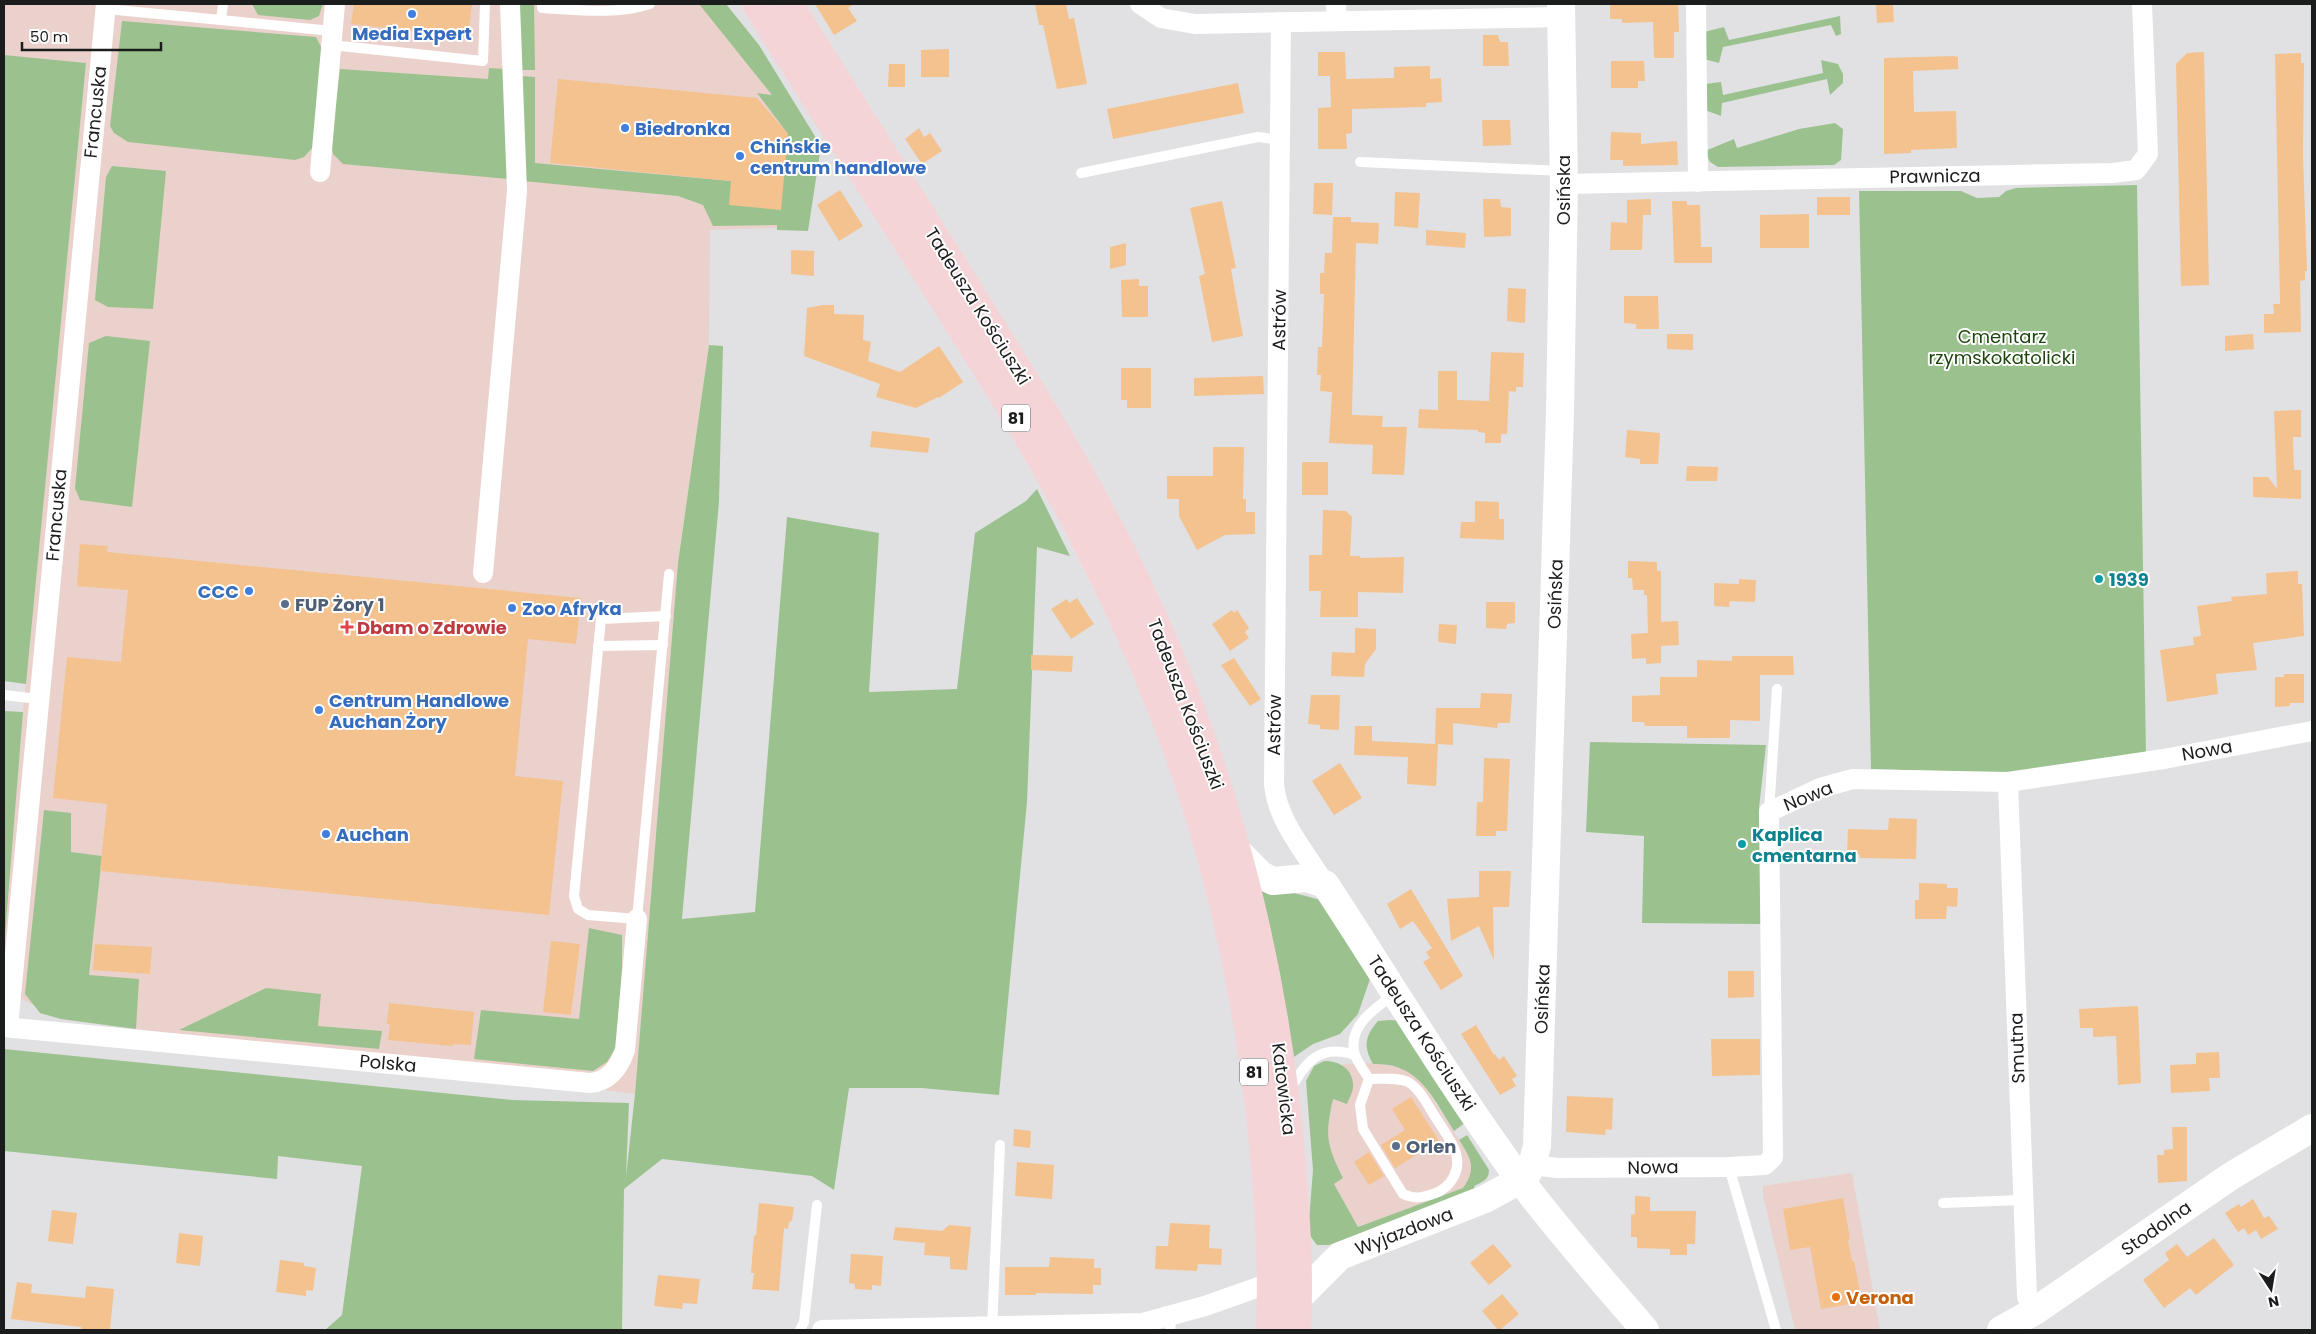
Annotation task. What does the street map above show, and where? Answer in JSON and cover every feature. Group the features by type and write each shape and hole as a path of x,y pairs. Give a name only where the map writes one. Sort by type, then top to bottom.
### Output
{"main road":[{"path":"746,4 776,35"},
{"name":"Tadeusza Kościuszki","path":"756,4 981,361 1082,534 1124,620 1153,686 1194,802 1212,865"},
{"name":"Tadeusza Kościuszki","path":"789,4 1004,346 1108,525 1150,610 1180,680 1220,791 1238,852"},
{"name":"Katowicka","path":"1238,852 1270,990 1286,1096 1297,1222 1297,1330"},
{"name":"Katowicka","path":"1212,865 1244,1004 1258,1094 1268,1212 1270,1330"}],"street":[{"path":"320,172 335,4"},
{"path":"483,573 517,191 510,4"},
{"path":"1140,4 1161,18 1196,24 1281,22 1337,13 1561,11"},
{"path":"1696,4 1698,182"},
{"name":"Prawnicza","path":"1563,178 1698,182 2136,170 2148,154 2142,4"},
{"name":"Francuska","path":"6,1027 106,6"},
{"name":"Osińska","path":"1526,1173 1537,1146 1539,1118 1560,412 1563,178 1561,11"},
{"name":"Astrów","path":"1281,22 1274,784 1276,801 1284,818 1325,884"},
{"name":"Nowa","path":"1526,1173 1557,1168 1729,1167 1765,1165 1770,1162 1774,1152 1770,812 1820,788 1853,779 2008,782 2164,758 2312,731"},
{"name":"Smutna","path":"2008,782 2022,1200 2027,1297 2035,1311"},
{"name":"Tadeusza Kościuszki","path":"1238,852 1261,875 1273,882 1306,878 1325,884 1482,1126 1526,1173 1552,1223 1645,1330"},
{"name":"Polska","path":"6,1027 580,1082 598,1082 613,1072 622,1059 637,918"},
{"name":"Stodolna","path":"2006,1329 2231,1176 2312,1128"},
{"name":"Wyjazdowa","path":"1298,1298 1340,1256 1485,1199 1526,1173"},
{"path":"822,1330 1171,1323 1270,1283"}],"lane":[{"path":"221,20 224,4"},
{"path":"106,6 221,20 483,61 485,4"},
{"path":"542,4 542,8 582,10 634,9 650,4"},
{"path":"1081,173 1258,137 1281,140"},
{"path":"1360,162 1563,178"},
{"path":"666,616 601,619 574,901 578,909 588,915 637,918 666,616 669,574"},
{"path":"598,646 663,646"},
{"path":"1770,812 1777,689"},
{"path":"4,695 39,699"},
{"path":"1369,1079 1407,1082 1417,1090 1455,1149 1457,1162 1455,1175 1450,1185 1439,1192 1424,1197 1413,1198 1403,1194 1363,1129 1360,1105 1369,1079 1355,1055 1355,1039 1360,1024 1373,1011 1396,994"},
{"path":"1286,1096 1308,1061 1317,1056 1335,1051 1355,1055"},
{"path":"992,1328 1000,1145"},
{"path":"1729,1167 1776,1330"},
{"path":"1943,1203 2022,1200"},
{"path":"800,1330 804,1322 817,1205"}],"shaded area":[{"path":"4,4 724,4 813,137 805,227 710,230 709,345 678,563 635,1094 61,1019 4,990 4,948 23,712 86,63 4,57"},
{"name":"Orlen","path":"1377,1063 1409,1070 1421,1080 1469,1156 1472,1170 1470,1179 1463,1188 1358,1227 1334,1184 1343,1178 1331,1153 1327,1140 1327,1127 1333,1099 1347,1104 1350,1074 1342,1064"},
{"path":"1852,1173 1880,1330 1795,1330 1763,1196 1763,1186"}],"green space":[{"path":"252,4 323,4 319,16 310,20 258,15"},
{"path":"518,4 534,4 535,70 519,70"},
{"path":"699,4 726,4 759,45 821,146 808,231 777,230 777,225 713,226 703,205 678,196 523,181 520,76 535,77 535,163 731,181 788,134 757,93 772,95"},
{"path":"1840,16 1841,34 1836,36 1831,25 1723,47 1719,63 1704,59 1704,32 1724,27 1729,40"},
{"path":"122,21 316,37 322,49 313,147 304,157 295,160 128,142 114,133 110,126"},
{"path":"4,55 86,63 26,684 4,681"},
{"path":"1821,60 1838,64 1843,74 1843,83 1830,95 1827,79 1722,103 1721,116 1705,110 1705,84 1721,82 1723,95 1823,73"},
{"path":"489,68 505,69 508,179 343,164 333,154 331,144 340,69 488,79"},
{"path":"1835,123 1843,129 1841,160 1834,165 1718,167 1710,162 1705,151 1734,139 1737,148 1799,129"},
{"path":"112,166 166,171 153,309 108,307 95,300 106,177"},
{"name":"Cmentarz rzymskokatolicki","path":"2137,185 2146,756 2007,773 1871,769 1859,191 1961,191 1977,198 1999,197 2006,191 2016,188"},
{"path":"106,336 150,341 132,507 80,500 75,488 89,343"},
{"path":"709,345 723,346 719,501 682,919 755,912 787,517 879,533 869,692 957,689 975,533 1026,501 1037,489 1070,556 1037,547 1027,802 999,1095 921,1088 849,1088 834,1190 812,1176 662,1159 624,1189 622,1330 325,1330 342,1315 362,1166 278,1156 277,1179 4,1151 4,1049 512,1100 629,1103 626,1177 635,1094 678,563"},
{"path":"4,711 23,712 4,948"},
{"path":"1590,742 1766,745 1759,808 1762,924 1642,923 1644,836 1586,832"},
{"path":"44,810 71,813 71,852 102,856 89,975 139,979 136,1029 61,1019 40,1013 25,994"},
{"path":"1256,883 1321,900 1371,976 1358,1014 1340,1034 1313,1044 1291,1059"},
{"path":"589,928 622,935 622,968 616,1047 607,1062 593,1071 474,1059 481,1010 579,1019"},
{"path":"266,988 321,994 318,1026 382,1031 379,1049 179,1030"},
{"path":"1378,1021 1401,1021 1466,1122 1454,1131 1423,1084 1402,1069 1389,1065 1373,1064 1368,1052 1368,1036"},
{"path":"1324,1061 1335,1062 1344,1066 1352,1078 1353,1089 1347,1104 1333,1099 1328,1131 1330,1147 1343,1178 1334,1184 1358,1227 1463,1188 1470,1175 1471,1164 1467,1152 1459,1140 1467,1135 1489,1170 1486,1178 1474,1186 1475,1191 1329,1245 1317,1245 1308,1233 1313,1170 1306,1081 1314,1066"}],"building":[{"name":"Media Expert","path":"354,4 472,4 468,37 351,24"},
{"path":"815,4 854,4 848,8 857,21 834,35"},
{"path":"1035,4 1066,4 1069,19 1074,18 1087,84 1057,89 1043,25 1039,25"},
{"path":"1610,4 1678,4 1679,32 1674,32 1674,58 1654,58 1653,22 1622,23 1622,19 1610,19"},
{"path":"1893,4 1894,22 1877,23 1876,5"},
{"path":"1483,35 1498,35 1500,42 1508,42 1509,66 1483,66"},
{"path":"949,49 949,77 921,77 921,50"},
{"path":"1318,52 1345,52 1346,79 1394,78 1394,67 1430,66 1430,79 1441,78 1442,102 1426,103 1426,107 1352,109 1352,133 1346,134 1347,149 1318,149 1318,108 1331,107 1330,76 1318,76"},
{"path":"2204,52 2209,285 2181,286 2176,64 2187,53"},
{"path":"2301,53 2301,63 2304,63 2303,156 2307,271 2305,271 2305,280 2300,281 2301,332 2264,333 2264,314 2274,314 2273,304 2280,304 2275,54"},
{"path":"1958,57 1958,69 1913,71 1914,112 1956,111 1957,148 1911,150 1911,153 1884,154 1884,58"},
{"path":"1611,61 1644,61 1645,81 1638,81 1638,88 1611,88"},
{"path":"889,64 905,64 905,87 888,87"},
{"path":"558,79 757,98 788,134 781,210 729,205 731,181 550,163"},
{"path":"1238,83 1244,113 1113,139 1107,109"},
{"path":"1482,120 1510,120 1511,145 1483,146"},
{"path":"919,128 924,137 930,133 942,151 922,164 905,139"},
{"path":"1611,132 1641,133 1641,144 1677,141 1678,165 1623,166 1623,160 1610,160"},
{"path":"1314,183 1333,183 1332,215 1313,214"},
{"path":"840,190 863,226 839,241 817,205"},
{"path":"1395,192 1420,193 1418,228 1394,226"},
{"path":"1817,197 1850,197 1850,215 1817,215"},
{"path":"1483,199 1500,199 1501,207 1511,208 1511,236 1484,237"},
{"path":"1651,199 1651,215 1643,215 1642,250 1610,250 1611,222 1627,223 1627,200"},
{"path":"1222,201 1236,268 1231,269 1243,336 1212,342 1199,276 1205,274 1190,208"},
{"path":"1672,201 1687,201 1687,205 1700,205 1701,247 1712,247 1712,263 1674,263"},
{"path":"1809,214 1809,248 1760,248 1760,215"},
{"path":"1333,217 1351,217 1351,222 1379,223 1378,244 1356,243 1352,415 1383,416 1382,427 1407,427 1404,475 1372,474 1373,445 1329,443 1332,392 1320,391 1321,375 1317,375 1318,347 1322,347 1324,294 1320,294 1320,273 1324,273 1325,253 1332,253"},
{"path":"1426,230 1466,233 1465,248 1426,245"},
{"path":"1126,243 1126,265 1110,269 1110,247"},
{"path":"791,250 814,251 814,276 791,274"},
{"path":"1139,279 1139,286 1148,286 1148,317 1122,317 1121,280"},
{"path":"1508,288 1526,289 1525,323 1507,321"},
{"path":"1624,296 1658,296 1659,329 1636,329 1636,324 1624,323"},
{"path":"834,305 834,314 864,315 863,340 871,342 868,361 900,372 939,346 963,382 939,398 916,408 876,397 880,384 804,356 807,308"},
{"path":"1667,334 1693,334 1693,350 1667,349"},
{"path":"2253,334 2254,349 2225,351 2225,336"},
{"path":"1491,352 1524,353 1523,387 1516,387 1516,392 1509,391 1507,434 1501,434 1501,443 1485,443 1485,433 1478,432 1478,430 1418,428 1419,409 1438,410 1438,371 1457,371 1457,400 1489,401"},
{"path":"1121,368 1151,368 1151,408 1127,408 1127,400 1121,400"},
{"path":"1263,376 1264,394 1194,396 1194,378"},
{"path":"2301,410 2301,437 2293,437 2294,470 2301,470 2301,499 2253,497 2253,477 2268,477 2277,489 2274,411"},
{"path":"1627,430 1660,433 1658,464 1640,464 1640,459 1625,457"},
{"path":"872,431 930,438 928,453 870,447"},
{"path":"1213,447 1244,447 1243,499 1246,499 1246,512 1255,512 1255,534 1225,535 1197,550 1179,516 1179,499 1167,499 1167,476 1213,476"},
{"path":"1302,462 1328,462 1328,495 1302,495"},
{"path":"1687,466 1718,467 1717,481 1686,481"},
{"path":"1475,501 1499,502 1499,519 1504,519 1504,540 1460,538 1461,522 1475,522"},
{"path":"1323,510 1346,511 1352,517 1350,556 1359,556 1361,558 1404,557 1403,593 1358,592 1358,617 1320,617 1321,591 1309,591 1309,555 1322,555"},
{"name":"Centrum Handlowe Auchan Żory","path":"80,544 108,546 107,552 581,598 576,644 528,639 515,776 563,781 549,915 100,871 107,804 53,798 67,657 121,662 128,590 77,586"},
{"path":"1628,561 1657,562 1657,571 1661,571 1661,622 1678,621 1679,645 1661,646 1661,663 1646,664 1646,658 1632,659 1631,634 1648,633 1647,595 1644,595 1644,590 1633,590 1632,578 1628,578"},
{"path":"2298,571 2298,584 2302,584 2304,636 2253,643 2257,670 2216,674 2218,694 2167,702 2160,650 2194,645 2193,637 2201,636 2197,606 2232,601 2231,597 2267,594 2266,573"},
{"path":"1739,579 1756,580 1755,602 1730,601 1729,607 1714,606 1714,583 1739,584"},
{"path":"1077,598 1094,624 1071,639 1051,609 1067,599 1069,603"},
{"path":"1486,602 1515,602 1515,623 1507,624 1506,629 1486,628"},
{"path":"1232,610 1234,613 1237,610 1249,628 1245,632 1249,638 1230,651 1212,624"},
{"path":"1439,624 1457,625 1456,644 1438,642"},
{"path":"1355,628 1376,629 1376,649 1365,664 1364,677 1331,676 1332,652 1355,653"},
{"path":"1031,655 1073,656 1072,672 1031,670"},
{"path":"1732,656 1793,656 1794,675 1760,675 1760,721 1730,720 1730,738 1687,738 1687,726 1645,726 1644,722 1632,722 1632,696 1660,695 1660,677 1697,677 1697,660 1732,661"},
{"path":"1234,658 1261,699 1250,706 1221,665"},
{"path":"2284,674 2304,674 2304,703 2290,703 2290,706 2275,707 2275,677 2284,677"},
{"path":"1481,693 1512,694 1510,723 1498,723 1497,728 1453,723 1453,745 1438,744 1436,786 1407,784 1408,757 1354,755 1355,726 1372,726 1372,741 1435,744 1436,708 1480,708"},
{"path":"1311,695 1340,695 1339,730 1320,729 1320,725 1308,724"},
{"path":"1484,758 1510,759 1507,831 1496,831 1496,836 1476,836 1477,802 1483,802"},
{"path":"1340,763 1362,798 1334,815 1312,781"},
{"path":"1889,818 1917,819 1916,859 1860,858 1859,854 1847,854 1848,829 1888,830"},
{"path":"1479,871 1511,871 1509,907 1493,907 1494,960 1479,926 1451,941 1447,899 1479,897"},
{"path":"1919,883 1947,884 1947,888 1958,888 1957,907 1947,906 1946,919 1915,919 1915,900 1919,900"},
{"path":"1411,889 1463,976 1441,990 1423,962 1430,958 1426,952 1432,948 1413,921 1400,929 1387,904"},
{"path":"551,941 580,944 571,1015 543,1012"},
{"path":"95,944 152,947 150,974 93,970"},
{"path":"1728,971 1754,971 1754,997 1728,998"},
{"path":"389,1003 474,1012 471,1045 453,1044 452,1046 388,1040 390,1024 387,1024"},
{"path":"2138,1006 2141,1083 2118,1085 2116,1036 2093,1037 2093,1028 2080,1028 2079,1009"},
{"path":"1476,1025 1494,1055 1499,1060 1504,1056 1517,1076 1512,1079 1516,1086 1500,1095 1461,1034"},
{"path":"1711,1039 1760,1039 1760,1075 1712,1076"},
{"path":"2219,1052 2220,1078 2209,1078 2210,1091 2171,1093 2170,1065 2196,1064 2196,1053"},
{"path":"1567,1096 1613,1098 1612,1130 1606,1129 1605,1135 1566,1132"},
{"path":"1411,1097 1439,1141 1395,1168 1381,1145 1405,1130 1392,1109"},
{"path":"2172,1127 2187,1127 2187,1181 2158,1183 2157,1155 2164,1155 2164,1150 2173,1149"},
{"path":"1014,1129 1031,1131 1030,1148 1013,1146"},
{"path":"1369,1152 1384,1176 1369,1185 1354,1162"},
{"path":"1017,1162 1054,1165 1052,1199 1015,1196"},
{"path":"1635,1196 1650,1197 1650,1211 1696,1211 1695,1244 1687,1244 1687,1255 1670,1255 1670,1249 1637,1248 1637,1237 1631,1237 1631,1215 1635,1214"},
{"path":"1843,1198 1850,1239 1848,1240 1862,1302 1821,1309 1810,1247 1790,1250 1783,1209"},
{"path":"2253,1199 2264,1218 2269,1216 2278,1229 2261,1239 2256,1230 2248,1235 2244,1228 2238,1232 2225,1213 2239,1204 2241,1207"},
{"path":"759,1203 794,1207 792,1221 789,1222 788,1229 784,1228 779,1291 752,1289 754,1273 751,1273 754,1235 756,1236"},
{"path":"52,1210 77,1213 73,1244 48,1241"},
{"path":"1170,1223 1210,1225 1209,1248 1222,1249 1221,1265 1198,1264 1197,1271 1155,1269 1156,1246 1168,1246"},
{"path":"949,1225 971,1227 967,1270 950,1269 950,1257 924,1255 925,1243 893,1240 895,1227 942,1231"},
{"path":"179,1233 203,1236 200,1266 176,1263"},
{"path":"2214,1238 2234,1265 2196,1295 2190,1288 2164,1308 2143,1280 2169,1260 2165,1253 2177,1244 2187,1257"},
{"path":"1493,1244 1512,1266 1489,1285 1470,1263"},
{"path":"851,1254 883,1256 881,1286 872,1285 872,1290 855,1289 855,1284 849,1283"},
{"path":"1050,1257 1094,1259 1094,1268 1101,1268 1101,1285 1093,1285 1093,1294 1036,1293 1036,1295 1005,1295 1005,1267 1049,1267"},
{"path":"280,1260 304,1263 304,1266 316,1268 313,1291 306,1290 306,1296 276,1292"},
{"path":"658,1275 700,1279 697,1304 683,1303 682,1309 654,1306"},
{"path":"17,1282 32,1284 31,1293 85,1298 86,1286 114,1289 110,1330 81,1330 81,1327 11,1319"},
{"path":"1502,1294 1519,1314 1498,1330 1482,1311"}],"place":[{"name":"Media Expert","path":"412,14"},
{"name":"Biedronka","path":"625,128"},
{"name":"Chińskie centrum handlowe","path":"740,156"},
{"name":"1939","path":"2099,579"},
{"name":"CCC","path":"249,591"},
{"name":"FUP Żory 1","path":"285,604"},
{"name":"Zoo Afryka","path":"512,608"},
{"name":"Dbam o Zdrowie","path":"347,627"},
{"name":"Centrum Handlowe Auchan Żory","path":"319,710"},
{"name":"Auchan","path":"326,834"},
{"name":"Kaplica cmentarna","path":"1742,844"},
{"name":"Orlen","path":"1396,1146"},
{"name":"Verona","path":"1836,1297"}]}
